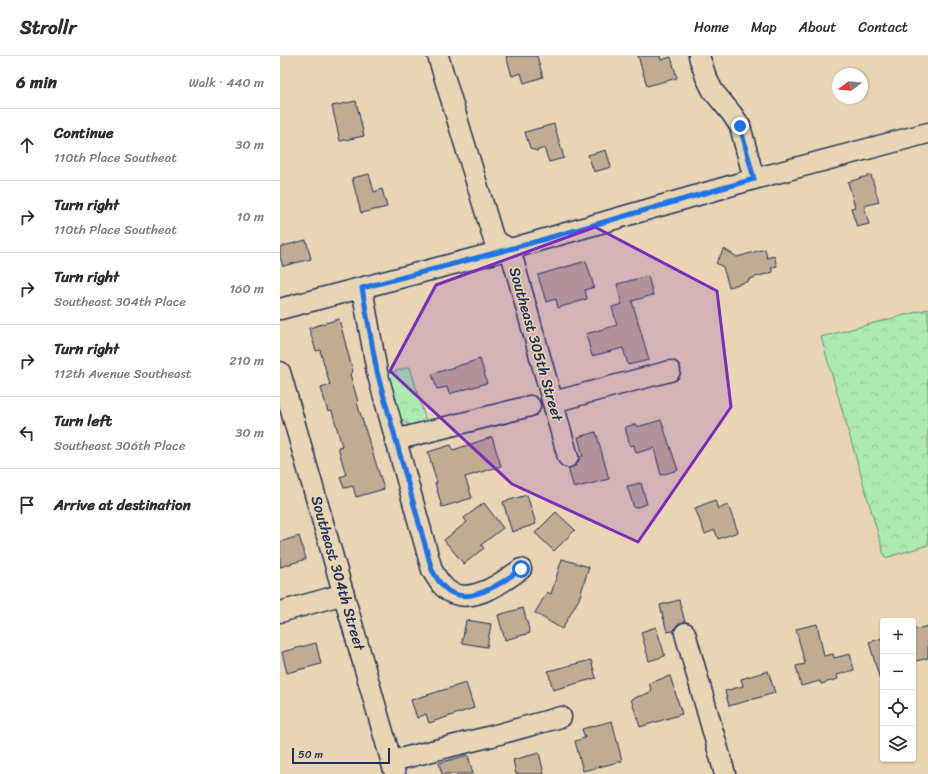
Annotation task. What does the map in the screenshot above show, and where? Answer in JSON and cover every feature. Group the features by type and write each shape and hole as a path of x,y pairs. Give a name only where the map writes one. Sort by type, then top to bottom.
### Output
{"street":[{"name":"Southeast 305th Street","path":"438,56 494,240 510,249 568,457"},
{"path":"699,56 706,77 713,91 740,126 754,179"},
{"path":"280,310 510,249 754,179 928,133"},
{"path":"362,288 377,372 432,570 445,588 455,594 466,596 478,593 502,583 521,569"},
{"path":"552,402 670,371"},
{"name":"Southeast 304th Street","path":"280,372 394,767"},
{"path":"395,440 530,406"},
{"path":"280,612 344,594"},
{"path":"685,633 725,774"},
{"path":"394,767 492,736 561,717"}],"highlighted area":[{"path":"595,227 717,291 731,407 638,542 512,484 390,371 436,285"}],"green space":[{"path":"928,309 928,545 885,558 821,337"},
{"path":"410,367 427,425 411,425 398,417 385,374"}],"building":[{"path":"506,56 537,56 543,77 524,83 521,73 512,76"},
{"path":"638,56 660,56 661,60 671,57 677,78 647,86"},
{"path":"356,101 364,136 340,141 332,106"},
{"path":"554,124 564,158 549,162 544,148 536,151 530,148 525,132"},
{"path":"606,150 611,167 594,172 588,155"},
{"path":"369,174 374,192 382,189 387,207 361,213 352,178"},
{"path":"871,175 879,202 864,206 869,224 857,227 851,208 855,207 848,182"},
{"path":"306,240 311,259 283,266 280,257 280,247"},
{"path":"724,249 737,257 765,249 767,258 774,256 777,266 771,268 773,272 729,287 723,267 716,263"},
{"path":"586,261 594,287 585,290 587,299 558,308 556,299 546,302 538,275"},
{"path":"648,276 653,295 632,301 649,360 628,365 623,348 592,356 586,334 617,325 612,307 622,304 617,284"},
{"path":"339,319 353,372 350,374 358,402 357,403 384,489 356,497 353,486 344,488 340,477 346,475 338,447 342,446 332,411 328,412 321,388 330,385 320,350 316,351 309,328"},
{"path":"480,359 487,383 449,394 447,387 437,389 432,374"},
{"path":"661,420 678,470 661,475 654,448 636,453 634,445 630,446 625,427 636,424 637,427"},
{"path":"596,432 609,479 574,488 568,468 576,465 579,457 583,456 578,437"},
{"path":"492,437 501,466 465,477 472,498 442,507 428,452 451,445 453,450"},
{"path":"641,483 647,504 634,508 627,486"},
{"path":"527,495 536,524 512,532 503,502"},
{"path":"715,500 718,509 728,505 738,532 718,539 715,530 705,534 695,508"},
{"path":"484,503 503,528 481,545 484,548 464,564 444,540 467,522 464,518"},
{"path":"556,512 575,530 554,551 535,533"},
{"path":"299,536 306,559 280,567 280,542"},
{"path":"562,559 589,567 579,599 562,629 535,613 547,592 551,594"},
{"path":"679,600 685,622 677,625 674,631 667,632 660,605"},
{"path":"523,608 530,633 505,640 498,615"},
{"path":"466,620 491,624 487,647 462,643"},
{"path":"817,624 824,656 833,654 834,658 850,654 854,670 837,675 838,679 821,684 820,681 801,686 796,666 805,664 796,629"},
{"path":"928,626 928,658 916,661 916,654 916,629"},
{"path":"656,627 665,656 649,661 641,632"},
{"path":"880,639 880,680 869,642"},
{"path":"316,643 321,664 287,673 282,652"},
{"path":"591,660 596,678 553,690 548,671"},
{"path":"768,671 775,693 729,706 725,691 743,686 741,679"},
{"path":"670,676 682,714 640,727 631,699 652,692 649,683"},
{"path":"466,683 474,708 429,723 426,714 417,718 411,700"},
{"path":"612,721 622,761 583,771 575,741 585,738 582,729"},
{"path":"539,753 544,774 516,774 513,760"},
{"path":"468,755 473,774 442,774 439,763"}],"route":[{"path":"521,569 502,583 478,593 466,596 455,594 445,588 432,570 377,372 362,288 510,249 754,179 740,126"}]}
